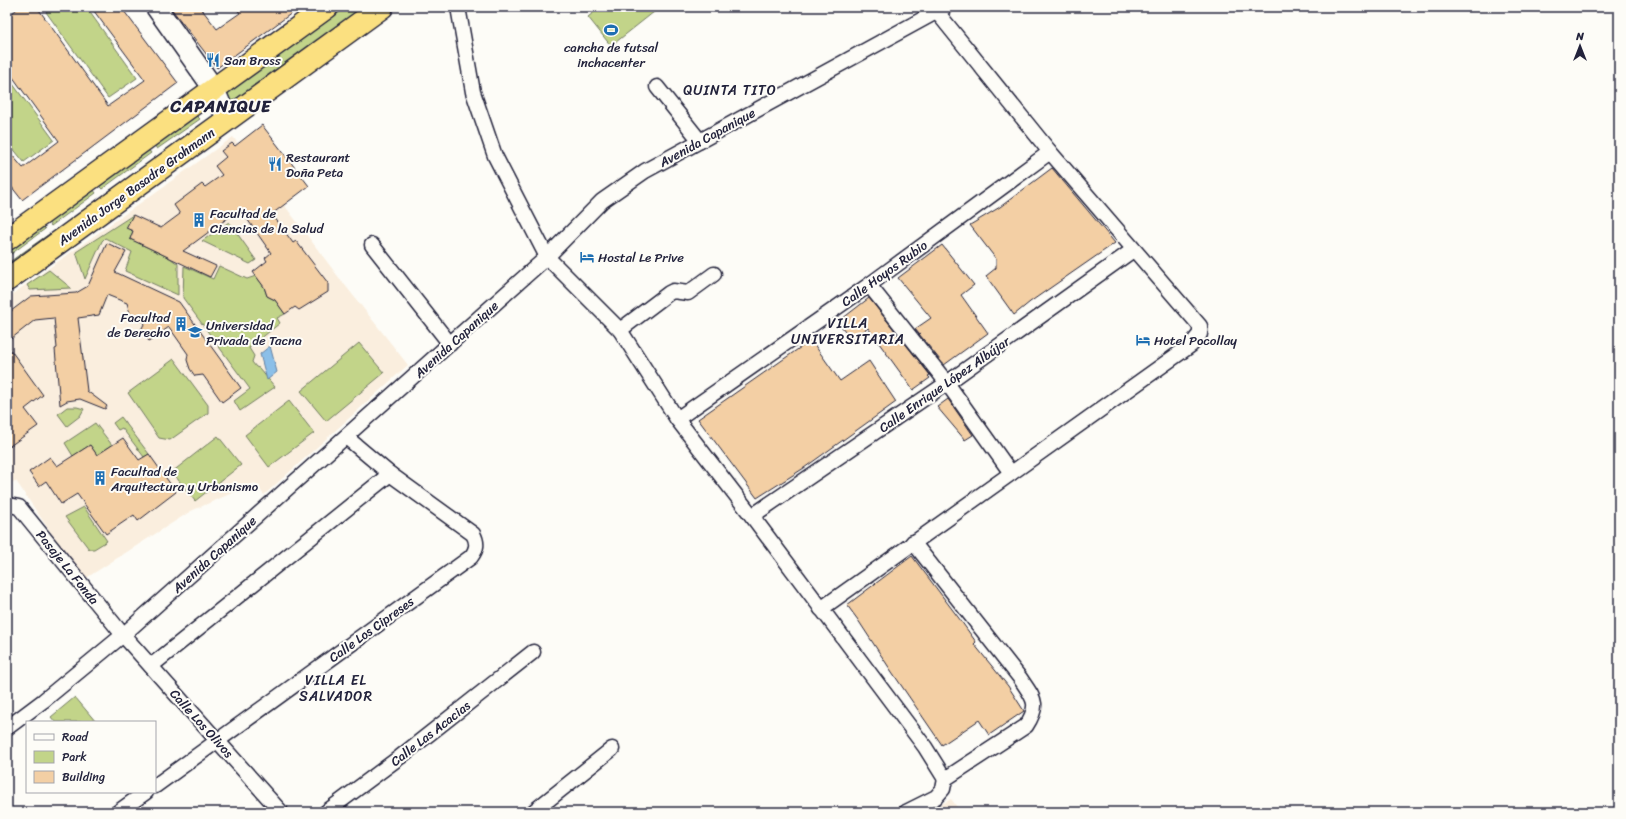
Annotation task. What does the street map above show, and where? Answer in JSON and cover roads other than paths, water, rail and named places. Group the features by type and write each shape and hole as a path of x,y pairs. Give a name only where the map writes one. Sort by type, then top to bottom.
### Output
{"highway":[{"path":"7,239 327,7"},
{"name":"Avenida Jorge Basadre Grohmann","path":"7,280 382,7"}],"street":[{"path":"156,7 214,89 227,119"},
{"path":"458,7 473,92 495,156 547,257 620,330 677,419 752,516 925,747 945,779 943,789 936,797 906,812"},
{"path":"821,609 1191,345 1200,334 1200,326 1050,152 941,9"},
{"name":"Avenida Capanique","path":"7,728 43,702 123,635 547,257 602,201 645,171 941,9"},
{"path":"657,87 700,141"},
{"name":"Calle Hoyos Rubio","path":"677,419 869,285 1050,152"},
{"path":"372,245 450,344"},
{"name":"Calle Enrique López Albújar","path":"752,516 947,383 1133,250"},
{"path":"620,330 669,292 688,292 714,274"},
{"path":"869,285 947,383 1011,473"},
{"path":"151,666 390,474 346,437"},
{"name":"Calle Los Cipreses","path":"156,785 471,557 476,550 476,541 473,534 390,474"},
{"name":"Pasaje La Fonda","path":"8,506 19,507 123,635"},
{"path":"913,542 1020,678 1036,705 1026,726 945,779"},
{"name":"Calle Los Olivos","path":"123,635 281,812"},
{"name":"Calle Las Acacias","path":"326,812 400,757 533,652"},
{"path":"533,812 612,749"},
{"path":"118,812 145,793"}],"water":[{"path":"270,346 277,372 267,380 260,354"}],"place":[{"name":"cancha de futsal inchacenter","path":"611,30"},
{"name":"San Bross","path":"213,60"},
{"name":"Restaurant Doña Peta","path":"275,164"},
{"name":"Facultad de Ciencias de la Salud","path":"199,220"},
{"name":"Hostal Le Prive","path":"587,257"},
{"name":"Facultad de Derecho","path":"181,324"},
{"name":"Universidad Privada de Tacna","path":"195,332"},
{"name":"Hotel Pocollay","path":"1143,340"},
{"name":"Facultad de Arquitectura y Urbanismo","path":"100,478"}],"district":[{"name":"QUINTA TITO","path":"730,90"},
{"name":"CAPANIQUE","path":"221,106"},
{"name":"VILLA UNIVERSITARIA","path":"848,332"},
{"name":"VILLA EL SALVADOR","path":"336,688"}]}
